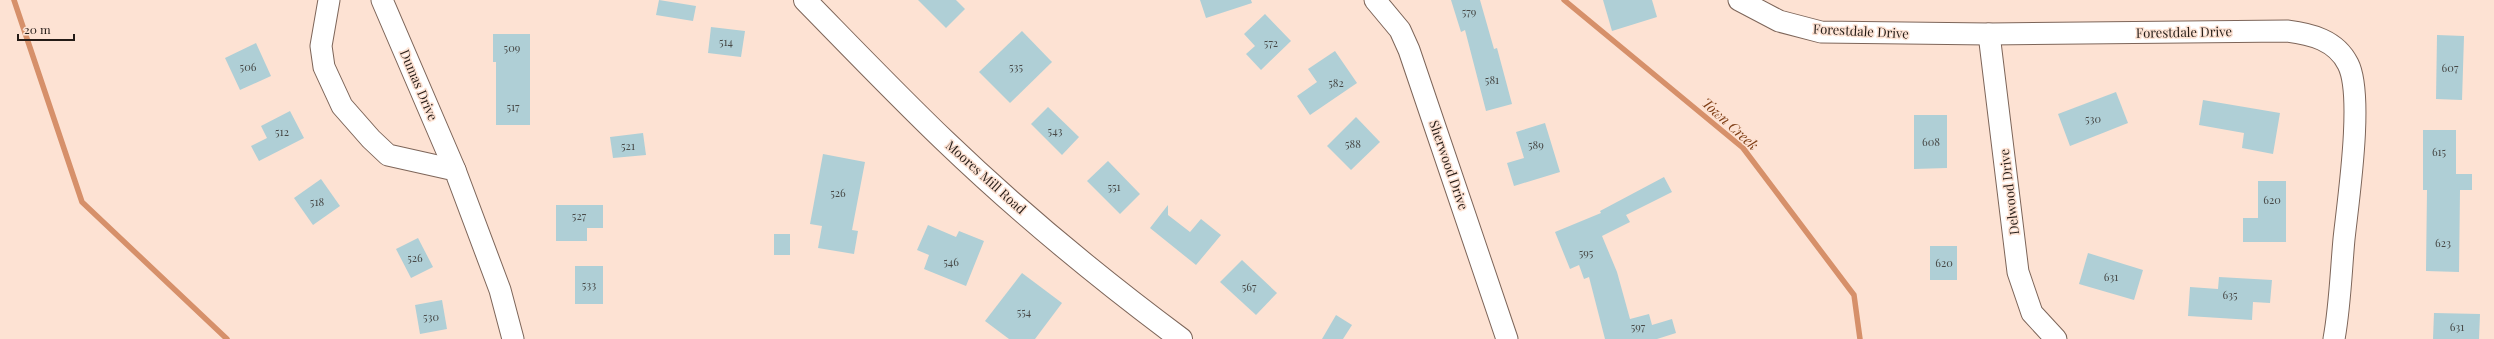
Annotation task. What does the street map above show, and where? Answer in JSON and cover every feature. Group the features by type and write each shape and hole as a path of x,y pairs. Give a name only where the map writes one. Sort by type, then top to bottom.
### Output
{"street":[{"path":"329,0 322,46 324,67 342,106 371,139 388,155 455,170"},
{"name":"Dumas Drive","path":"382,0 455,170 500,290 513,339"},
{"name":"Moores Mill Road","path":"805,0 946,142 1045,230 1145,312 1181,339"},
{"name":"Sherwood Drive","path":"1375,0 1400,30 1410,50 1507,339"},
{"name":"Forestdale Drive","path":"1739,0 1779,21 1821,32 1990,34 2287,31 2312,34 2334,46 2348,64 2354,85 2353,148 2334,339"},
{"name":"Delwood Drive","path":"1990,34 2018,272 2032,314 2056,339"}],"building":[{"path":"659,0 696,6 693,21 656,15"},
{"path":"918,0 956,0 965,9 946,28"},
{"path":"1200,0 1251,0 1252,3 1206,18"},
{"path":"1451,0 1480,0 1494,49 1497,48 1512,104 1486,111 1465,30 1461,32"},
{"path":"1603,0 1652,0 1657,17 1612,31"},
{"path":"1265,14 1291,41 1261,70 1246,54 1255,46 1244,34"},
{"path":"711,27 745,31 741,57 708,53"},
{"path":"1022,31 1052,62 1010,103 979,72"},
{"path":"493,34 530,34 530,125 496,125 496,62 493,62"},
{"path":"2437,35 2464,36 2462,100 2436,99"},
{"path":"256,43 271,76 240,90 225,58"},
{"path":"1335,51 1357,83 1310,115 1297,96 1317,82 1308,69"},
{"path":"2116,92 2128,123 2070,146 2058,114"},
{"path":"2203,100 2280,113 2273,154 2242,148 2244,133 2199,125"},
{"path":"1048,107 1079,137 1062,155 1031,124"},
{"path":"290,111 304,138 259,161 251,146 267,138 261,126"},
{"path":"1914,115 1947,115 1947,168 1914,169"},
{"path":"1356,117 1380,142 1351,170 1327,146"},
{"path":"1545,123 1560,172 1514,186 1507,163 1524,158 1516,132"},
{"path":"2423,130 2456,130 2456,174 2472,174 2472,190 2460,190 2459,272 2426,271 2427,190 2423,190"},
{"path":"643,133 646,155 613,158 610,137"},
{"path":"823,154 865,162 852,230 858,231 854,254 818,248 822,226 810,224"},
{"path":"1108,161 1140,194 1120,214 1087,181"},
{"path":"1664,177 1672,192 1626,215 1630,222 1602,236 1617,272 1630,319 1649,314 1652,325 1672,319 1676,333 1657,339 1605,339 1589,277 1584,279 1579,265 1570,269 1555,232 1601,213 1600,211"},
{"path":"321,179 340,206 313,225 294,198"},
{"path":"2258,181 2286,181 2286,242 2243,242 2243,218 2258,218"},
{"path":"556,205 603,205 603,228 587,228 587,241 556,241"},
{"path":"1168,205 1168,215 1190,232 1201,219 1221,235 1196,265 1150,228"},
{"path":"928,225 956,237 959,231 984,241 966,286 924,269 929,255 917,250"},
{"path":"774,234 790,234 790,255 774,255"},
{"path":"418,238 433,267 411,278 396,249"},
{"path":"1930,246 1957,246 1957,280 1930,280"},
{"path":"2088,253 2143,270 2134,300 2079,284"},
{"path":"1242,260 1277,293 1256,315 1220,282"},
{"path":"575,266 603,266 603,304 575,304"},
{"path":"1022,273 1062,303 1035,339 1009,339 985,321"},
{"path":"2219,277 2272,280 2270,303 2253,302 2252,320 2188,316 2190,287 2218,289"},
{"path":"442,300 447,329 420,334 415,305"},
{"path":"2434,313 2480,314 2479,339 2433,339"},
{"path":"1336,315 1352,325 1343,339 1322,339"}],"waterway":[{"path":"14,0 82,202 227,339"},
{"name":"Town Creek","path":"1564,0 1743,148 1854,295 1860,339"}]}
